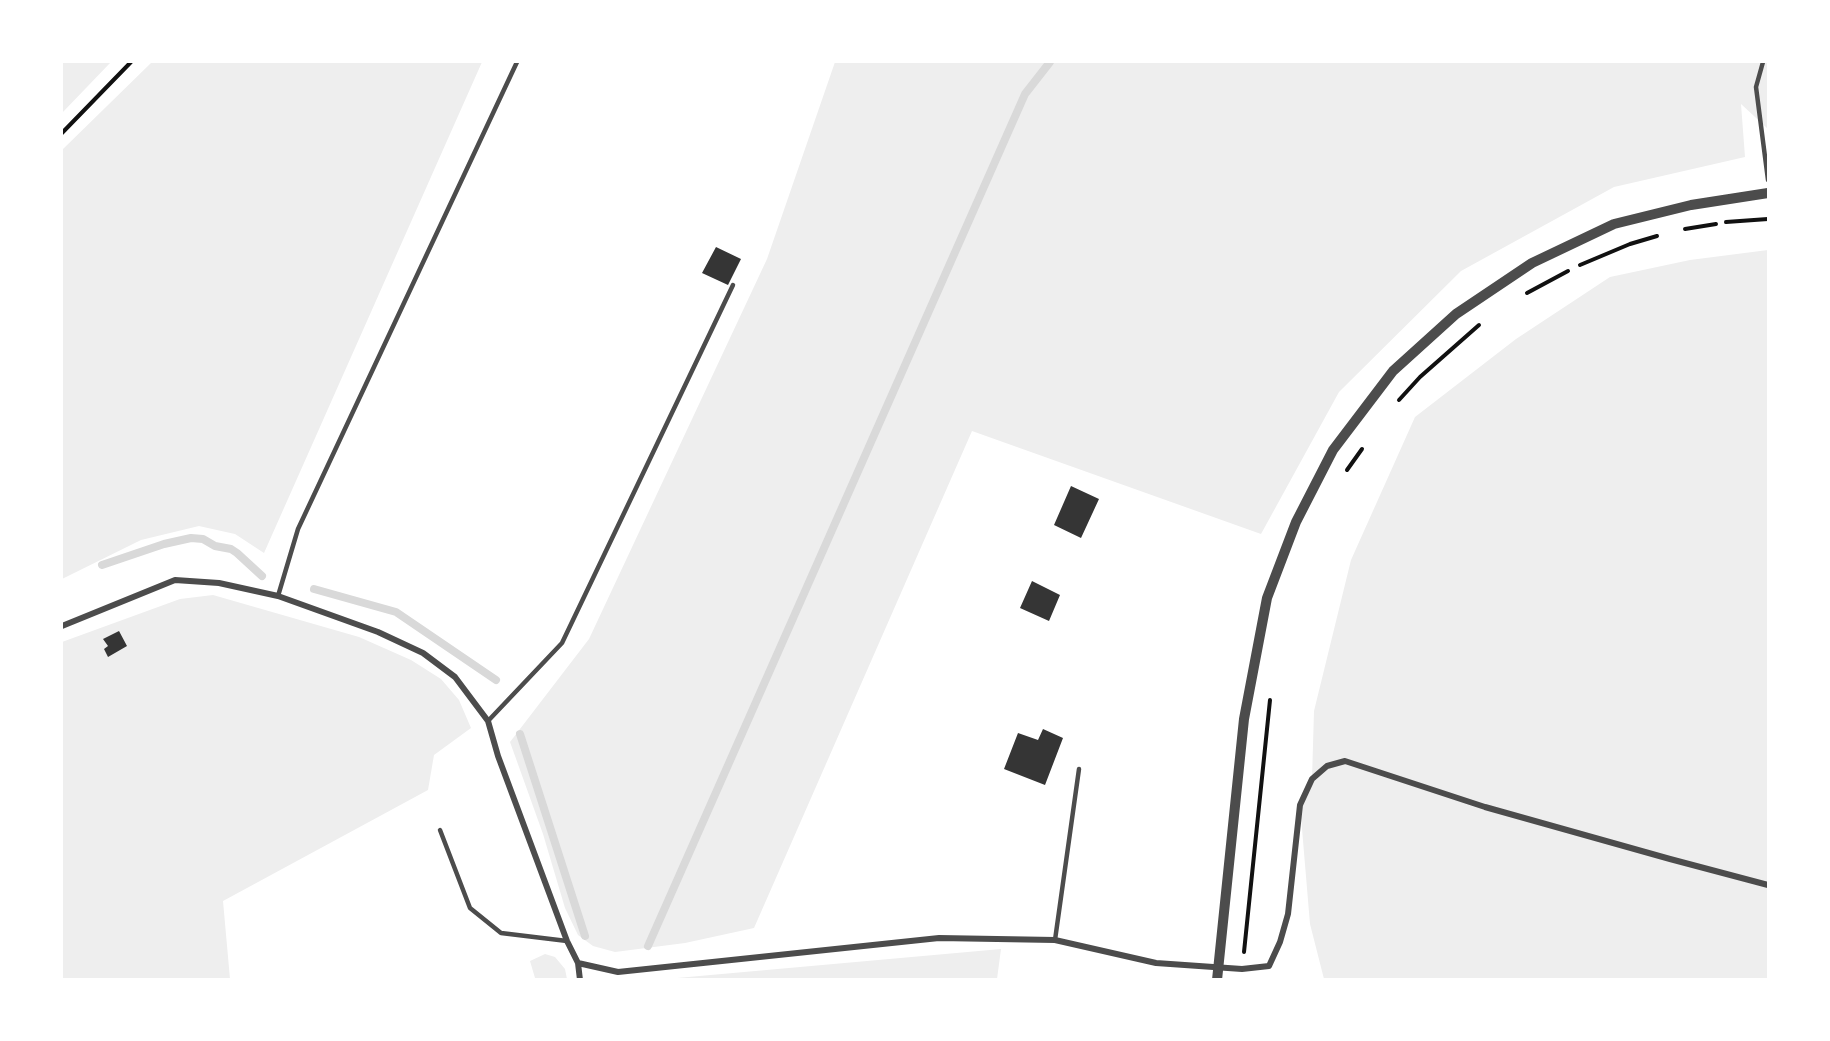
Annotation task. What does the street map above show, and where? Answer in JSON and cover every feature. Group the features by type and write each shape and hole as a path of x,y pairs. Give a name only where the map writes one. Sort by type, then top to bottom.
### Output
{"street":[{"path":"1217,980 1244,719 1267,598 1296,522 1333,450 1393,371 1456,314 1532,263 1614,224 1691,205 1768,193"},
{"path":"62,626 175,580 219,583 278,596 378,632 423,653 455,676 488,721 498,756 567,941 578,963 580,980"},
{"path":"578,963 618,972 939,938 1055,940 1156,963 1242,969 1269,966 1280,942 1288,914 1300,805 1312,779 1327,766 1345,761 1485,807 1670,860 1768,885"}],"lane":[{"path":"278,596 298,529 517,62"},
{"path":"1764,62 1756,87 1768,180"},
{"path":"488,721 562,643 733,285"},
{"path":"1055,940 1079,769"},
{"path":"440,830 470,908 501,933 567,941"}],"path":[{"path":"62,133 131,62"},
{"path":"1674,231 1727,222 1768,219"},
{"path":"1518,298 1573,268 1630,244 1663,235"},
{"path":"1398,401 1420,377 1485,321"},
{"path":"1344,475 1364,446"},
{"path":"1242,969 1271,696"}],"shaded area":[{"path":"62,62 111,62 62,113"},
{"path":"152,62 482,62 264,553 235,534 199,526 141,540 62,579 62,150"},
{"path":"835,62 1768,62 1768,129 1741,104 1745,157 1614,187 1461,271 1339,392 1261,534 972,431 754,928 685,943 615,952 593,946 578,935 565,908 543,834 510,742 589,639 767,259"},
{"path":"1768,250 1768,979 1324,979 1310,924 1300,805 1312,779 1314,711 1351,560 1415,417 1516,339 1610,277 1690,260"},
{"path":"213,595 359,637 411,660 441,679 459,700 471,728 434,755 428,790 223,901 230,979 62,980 62,642 180,599"},
{"path":"1001,949 997,979 666,979"},
{"path":"545,954 555,957 565,969 567,979 533,979 535,978 530,961"}],"building":[{"path":"716,247 741,259 728,285 702,273"},
{"path":"1071,486 1099,499 1081,538 1054,525"},
{"path":"1032,581 1060,595 1049,621 1020,608"},
{"path":"119,631 127,646 108,657 104,649 108,646 103,639"},
{"path":"1043,729 1063,738 1045,785 1004,769 1018,733 1038,740"}],"waterway":[{"path":"648,946 1025,94 1050,62"},
{"path":"102,565 164,544 191,538 203,539 215,546 231,549 262,576"},
{"path":"314,589 396,612 496,680"},
{"path":"520,734 585,936"}]}
